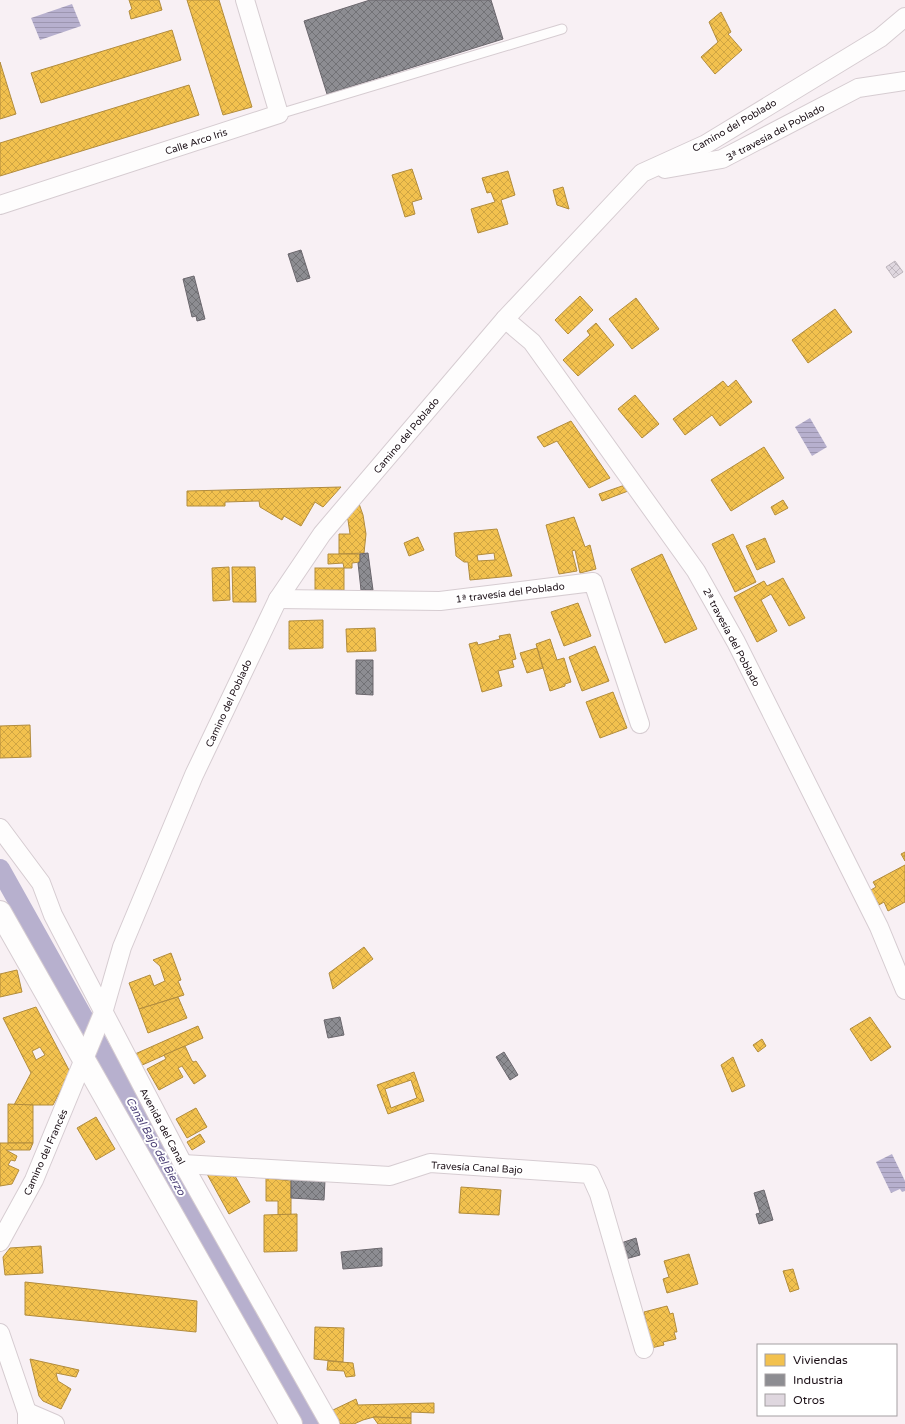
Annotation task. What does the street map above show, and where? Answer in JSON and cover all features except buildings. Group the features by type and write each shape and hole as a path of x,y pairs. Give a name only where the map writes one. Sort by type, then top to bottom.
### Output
{"street":[{"path":"245,0 279,114"},
{"name":"Camino del Poblado","path":"84,1060 103,1013 122,947 194,775 278,599 322,534 505,319 642,173 706,144 880,38 905,17"},
{"name":"3ª travesía del Poblado","path":"642,173 722,159 858,88 905,81"},
{"name":"Calle Arco Iris","path":"0,205 279,114"},
{"name":"2ª travesía del Poblado","path":"505,319 532,342 696,570 736,642 879,927 905,990"},
{"name":"1ª travesía del Poblado","path":"278,599 440,601 593,582 640,724"},
{"name":"Avenida del Canal","path":"0,828 41,883 53,916 183,1164 330,1424"},
{"path":"0,912 291,1424"},
{"name":"Camino del Francés","path":"0,1242 34,1180 84,1060"},
{"name":"Travesía Canal Bajo","path":"183,1164 390,1176 430,1163 590,1174 599,1194 644,1349"},
{"path":"0,1332 27,1418 55,1424"}],"lane":[{"path":"279,114 562,29"}],"shaded area":[{"path":"72,4 81,26 40,40 31,18"},
{"path":"810,418 827,447 812,456 795,427"},
{"path":"892,1154 905,1181 905,1191 902,1192 900,1189 891,1193 876,1162"}],"waterway":[{"name":"Canal Bajo del Bierzo","path":"0,869 311,1424"}]}
